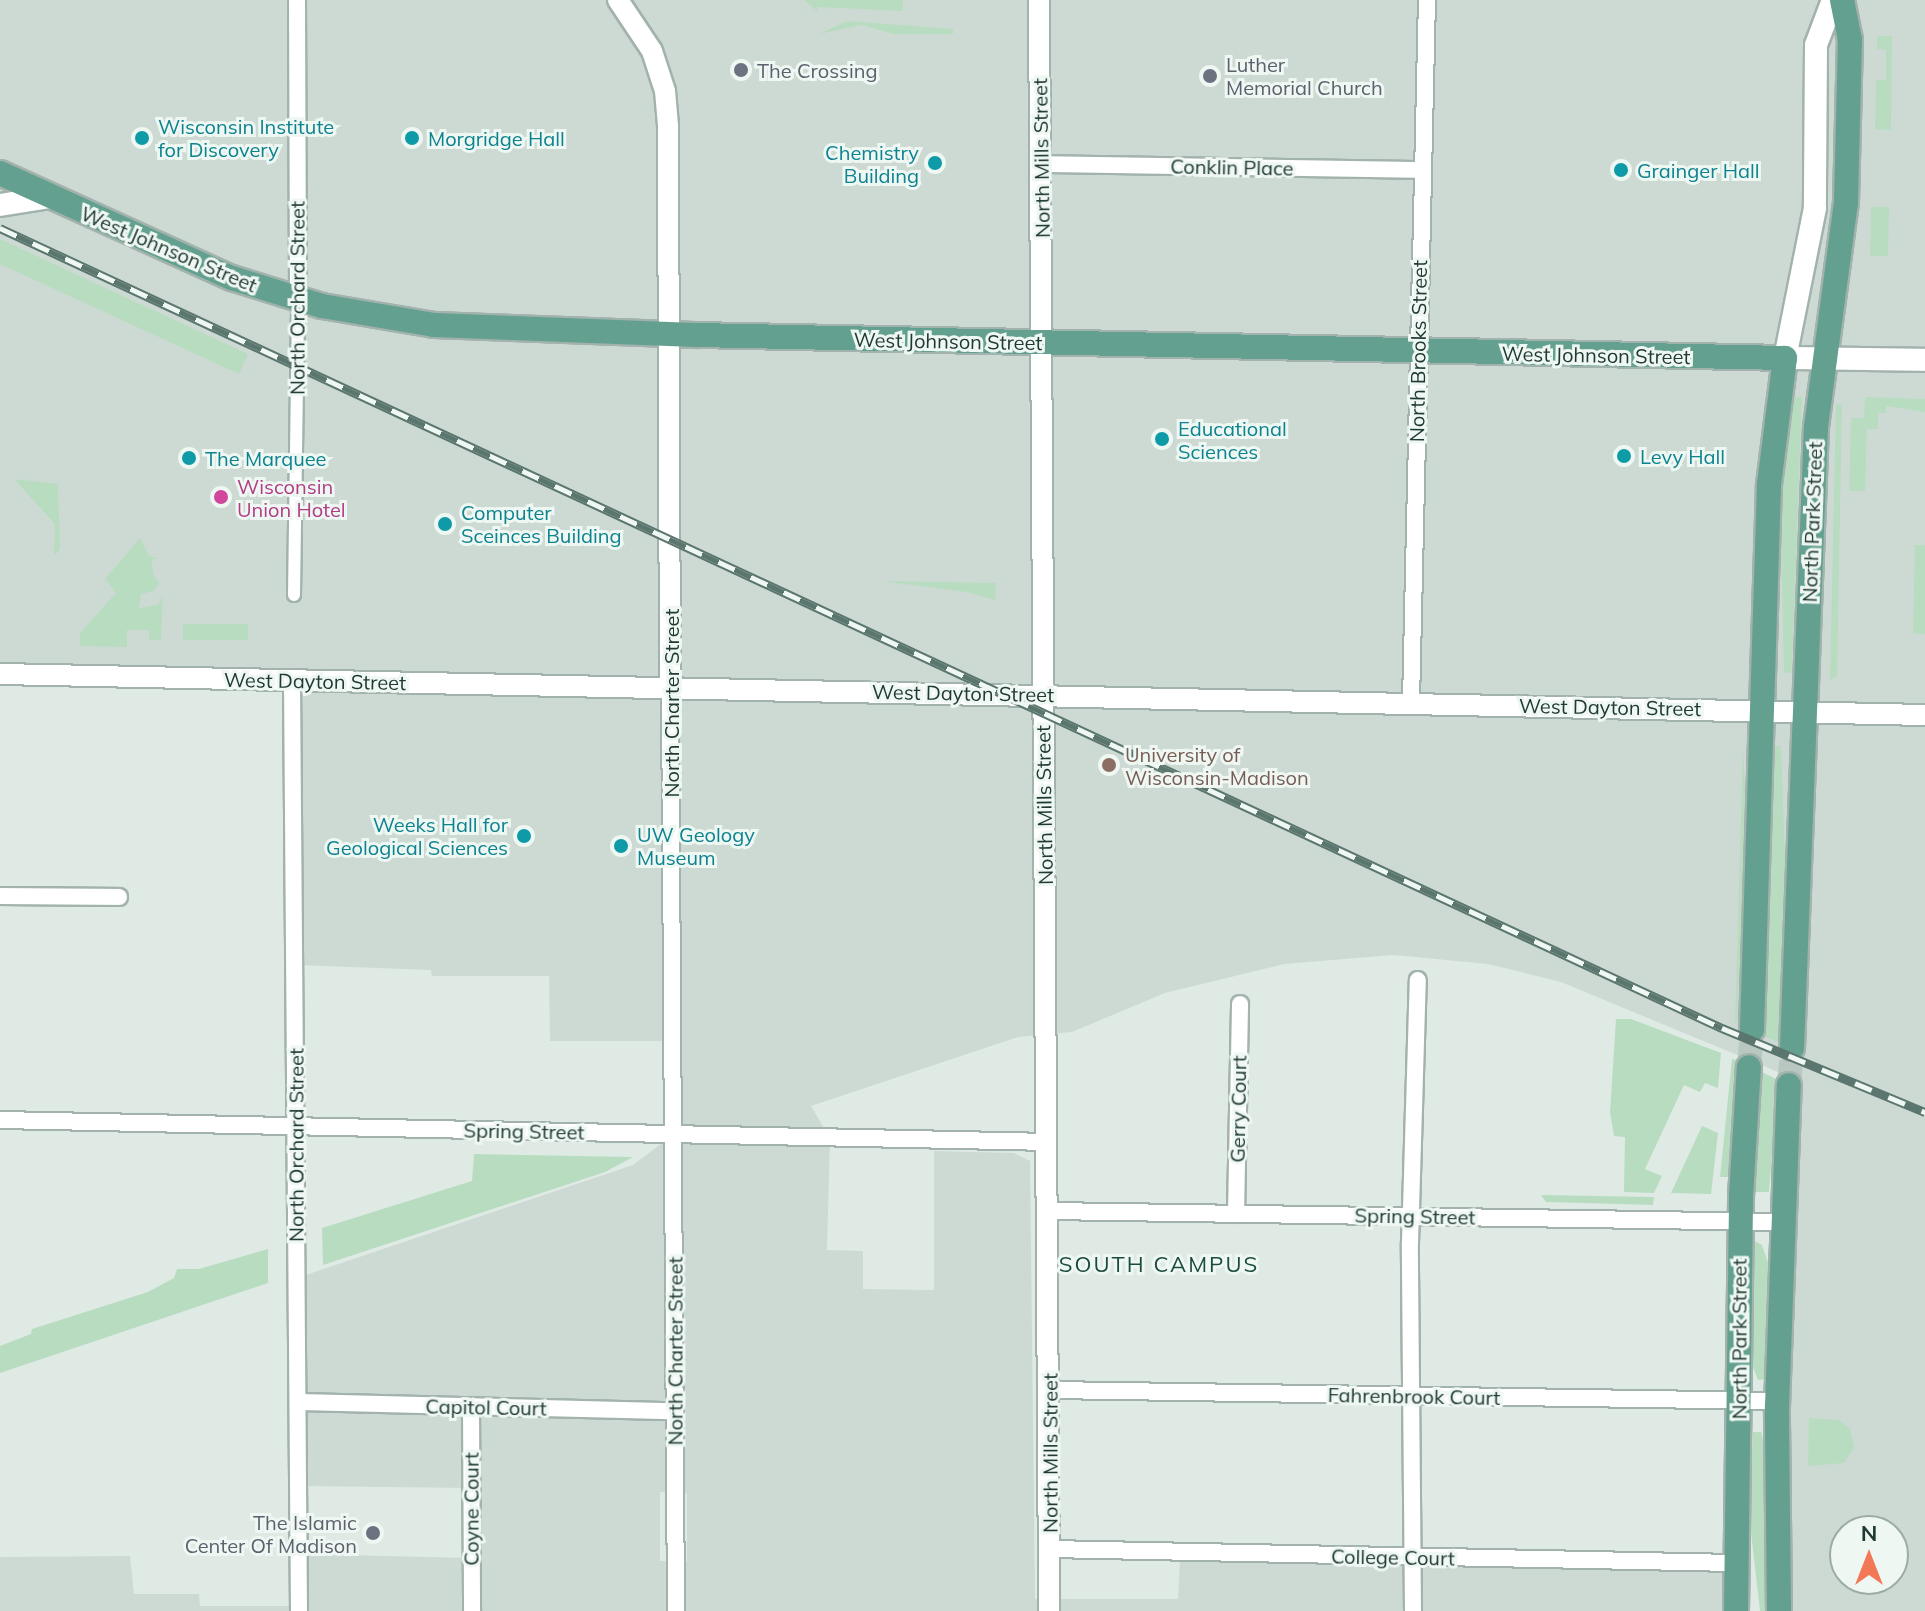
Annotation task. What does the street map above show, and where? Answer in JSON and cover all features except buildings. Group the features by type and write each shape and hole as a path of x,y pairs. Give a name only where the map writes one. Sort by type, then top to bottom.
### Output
{"main road":[{"name":"North Park Street","path":"1752,1030 1765,710 1769,485 1785,358 1815,208 1816,45 1833,0"},
{"name":"North Park Street","path":"1792,1048 1816,427 1846,202 1850,40 1842,0"},
{"name":"West Johnson Street","path":"0,173 182,259 298,299 434,325 1044,343 1925,360"},
{"path":"0,205 50,197"},
{"name":"North Park Street","path":"1736,1611 1740,1221 1749,1067"},
{"name":"North Park Street","path":"1779,1611 1777,1401 1789,1085"}],"street":[{"name":"North Orchard Street","path":"294,595 298,299 297,0"},
{"name":"North Charter Street","path":"618,0 645,36 665,91 676,1611"},
{"name":"North Mills Street","path":"1039,0 1044,343 1049,1611"},
{"name":"North Brooks Street","path":"1411,703 1427,0"},
{"name":"Conklin Place","path":"1041,164 1423,170"},
{"name":"West Dayton Street","path":"0,674 1925,715"},
{"name":"North Orchard Street","path":"292,680 299,1611"},
{"path":"0,896 119,897"},
{"path":"1413,1611 1413,1216 1418,980"},
{"name":"Gerry Court","path":"1236,1214 1240,1004"},
{"name":"Spring Street","path":"0,1120 1047,1142"},
{"name":"Spring Street","path":"1048,1211 1782,1222"},
{"name":"Fahrenbrook Court","path":"1050,1390 1777,1401"},
{"name":"Capitol Court","path":"298,1402 675,1411"},
{"name":"Coyne Court","path":"471,1407 472,1611"},
{"name":"College Court","path":"1049,1549 1737,1563"}],"shaded area":[{"name":"University of Wisconsin-Madison","path":"0,0 1925,0 1925,1611 1779,1611 1790,1077 1561,982 1488,964 1394,955 1284,964 1165,993 1072,1032 1018,1037 811,1106 830,1138 827,1250 863,1251 863,1289 934,1290 934,1151 1014,1153 1030,1161 1035,1599 1178,1599 1180,1559 1737,1563 1736,1611 0,1611 0,1557 130,1556 134,1594 199,1594 200,1606 299,1606 299,1554 472,1558 471,1488 298,1486 297,1278 633,1165 674,1134 674,1041 550,1041 549,976 432,976 431,970 295,965 292,680 0,674","holes":["660,1492 687,1493 687,1562 660,1561"]}],"green space":[{"path":"804,0 903,0 903,11 818,7 817,11"},
{"path":"847,21 953,29 953,34 893,34 862,25 819,34"},
{"path":"1877,36 1892,36 1891,130 1875,129 1876,80 1886,80 1886,50 1877,49"},
{"path":"1871,207 1889,207 1888,256 1870,256"},
{"path":"0,239 248,354 239,374 0,264"},
{"path":"1790,397 1802,397 1792,662 1791,673 1784,673 1780,494"},
{"path":"1865,397 1925,399 1925,412 1886,406 1886,413 1878,413 1878,429 1867,429 1865,491 1849,491 1851,418 1864,418"},
{"path":"1836,404 1842,405 1837,677 1830,680"},
{"path":"14,479 58,484 60,549 54,555 55,524"},
{"path":"140,538 149,556 157,558 152,560 153,574 159,583 154,591 141,594 139,608 158,605 163,596 161,640 149,640 149,630 127,630 127,647 80,646 80,633 116,593 105,579"},
{"path":"1915,545 1925,545 1925,634 1913,633"},
{"path":"881,581 996,583 995,600 967,592"},
{"path":"183,624 248,624 248,640 183,640"},
{"path":"1775,746 1781,746 1787,917 1780,1043 1764,1036"},
{"path":"1743,749 1746,806 1737,1023 1735,1022"},
{"path":"1616,1019 1631,1019 1721,1053 1718,1088 1705,1083 1700,1092 1684,1085 1645,1169 1662,1176 1654,1193 1624,1192 1625,1137 1614,1136 1610,1112"},
{"path":"1732,1059 1736,1060 1729,1177 1720,1177"},
{"path":"1762,1072 1778,1080 1769,1192 1755,1192"},
{"path":"1702,1126 1718,1133 1711,1194 1671,1193"},
{"path":"474,1154 633,1157 605,1172 323,1265 322,1228 472,1181"},
{"path":"1541,1195 1654,1197 1653,1205 1546,1202"},
{"path":"1753,1240 1762,1245 1770,1268 1767,1379 1758,1380 1751,1362"},
{"path":"268,1249 268,1283 0,1373 0,1346 31,1334 32,1329 148,1292 174,1278 177,1269 199,1269"},
{"path":"1809,1418 1839,1420 1850,1429 1854,1448 1844,1463 1808,1466"},
{"path":"1753,1432 1761,1432 1765,1447 1767,1611 1760,1611 1749,1515"}],"tunnel":[{"path":"1749,1067 1752,1030"},
{"path":"1789,1085 1792,1048"}],"railway":[{"path":"0,228 1722,1028 1925,1112"}],"place":[{"name":"The Crossing","path":"741,70"},
{"name":"Luther Memorial Church","path":"1210,76"},
{"name":"Wisconsin Institute for Discovery","path":"142,138"},
{"name":"Morgridge Hall","path":"412,138"},
{"name":"Chemistry Building","path":"935,163"},
{"name":"Grainger Hall","path":"1621,170"},
{"name":"Educational Sciences","path":"1162,439"},
{"name":"Levy Hall","path":"1624,456"},
{"name":"The Marquee","path":"189,458"},
{"name":"Wisconsin Union Hotel","path":"221,497"},
{"name":"Computer Sceinces Building","path":"445,524"},
{"name":"University of Wisconsin-Madison","path":"1109,765"},
{"name":"Weeks Hall for Geological Sciences","path":"524,836"},
{"name":"UW Geology Museum","path":"621,846"},
{"name":"The Islamic Center Of Madison","path":"373,1533"}],"district":[{"name":"SOUTH CAMPUS","path":"1159,1265"}]}
